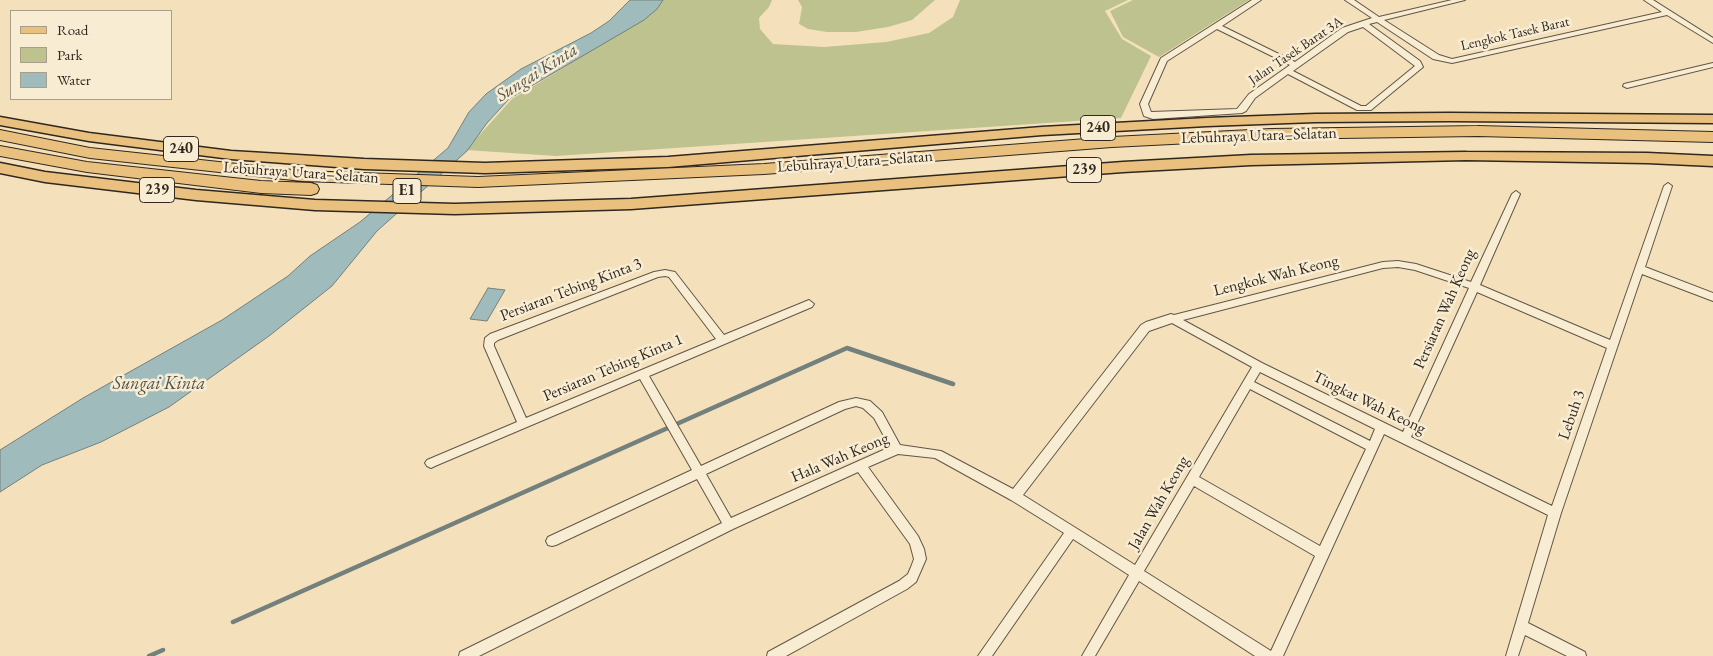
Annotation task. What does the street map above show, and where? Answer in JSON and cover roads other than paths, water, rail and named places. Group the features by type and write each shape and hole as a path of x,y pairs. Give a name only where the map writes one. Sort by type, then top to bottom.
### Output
{"highway":[{"name":"Lebuhraya Utara–Selatan","path":"0,151 86,167 261,187 337,189 764,169 1112,142 1271,134 1478,131 1713,137"},
{"name":"Lebuhraya Utara–Selatan","path":"0,135 90,153 302,176 480,181 548,192 720,183 1113,153 1294,143 1502,141 1713,146"}],"main road":[{"name":"240","path":"0,121 154,146 231,155 364,164 480,181 668,162 1042,131 1207,122 1315,118 1450,117 1713,119"},
{"name":"239","path":"0,168 45,177 196,195 315,205 455,210 631,204 1123,168 1260,160 1466,156 1647,158 1713,161"}],"street":[{"path":"1217,26 1258,0"},
{"name":"Lengkok Tasek Barat","path":"1349,0 1436,58 1452,61 1668,13"},
{"name":"Jalan Tasek Barat 3A","path":"1217,26 1164,60 1143,106 1146,112 1153,116 1243,110 1252,96 1342,32 1378,19 1461,0"},
{"path":"1648,0 1713,41"},
{"path":"1287,71 1360,108 1368,108 1419,66 1364,24"},
{"path":"1217,26 1295,65"},
{"path":"1627,86 1713,65"},
{"name":"Lebuh 3","path":"1512,656 1555,513 1668,186"},
{"name":"Persiaran Wah Keong","path":"1405,439 1516,194"},
{"name":"Lengkok Wah Keong","path":"1015,496 1145,328 1171,318 1383,265 1398,264 1416,266 1473,286 1613,346"},
{"path":"1640,269 1713,297"},
{"name":"Persiaran Tebing Kinta 3","path":"523,424 489,346 489,341 494,337 657,274 665,273 672,274 722,340"},
{"name":"Persiaran Tebing Kinta 1","path":"432,464 642,373 809,304"},
{"name":"Tingkat Wah Keong","path":"1171,318 1258,366 1555,513"},
{"name":"Jalan Wah Keong","path":"1088,656 1258,366"},
{"path":"642,373 729,525"},
{"path":"1247,383 1372,447"},
{"path":"552,541 700,473 843,404 856,402 866,404 878,415 897,449"},
{"path":"1276,656 1382,427"},
{"name":"Hala Wah Keong","path":"465,656 729,525 897,449 937,454 1015,496 1267,656"},
{"path":"773,656 903,585 912,578 917,569 920,559 914,540 860,465"},
{"path":"1192,479 1322,554"},
{"path":"984,656 1072,531"},
{"path":"1521,626 1580,656"}],"water":[{"name":"Sungai Kinta","path":"630,0 663,0 657,9 644,20 509,99 487,123 467,151 377,231 332,286 269,336 169,407 101,442 42,465 0,492 0,450 83,398 222,320 288,276 310,256 360,222 448,148 469,112 486,94 521,69 591,33 609,21"},
{"path":"488,288 505,290 487,321 470,319"}],"waterway":[{"path":"233,622 847,348 953,384"},
{"path":"149,656 163,650"}]}
